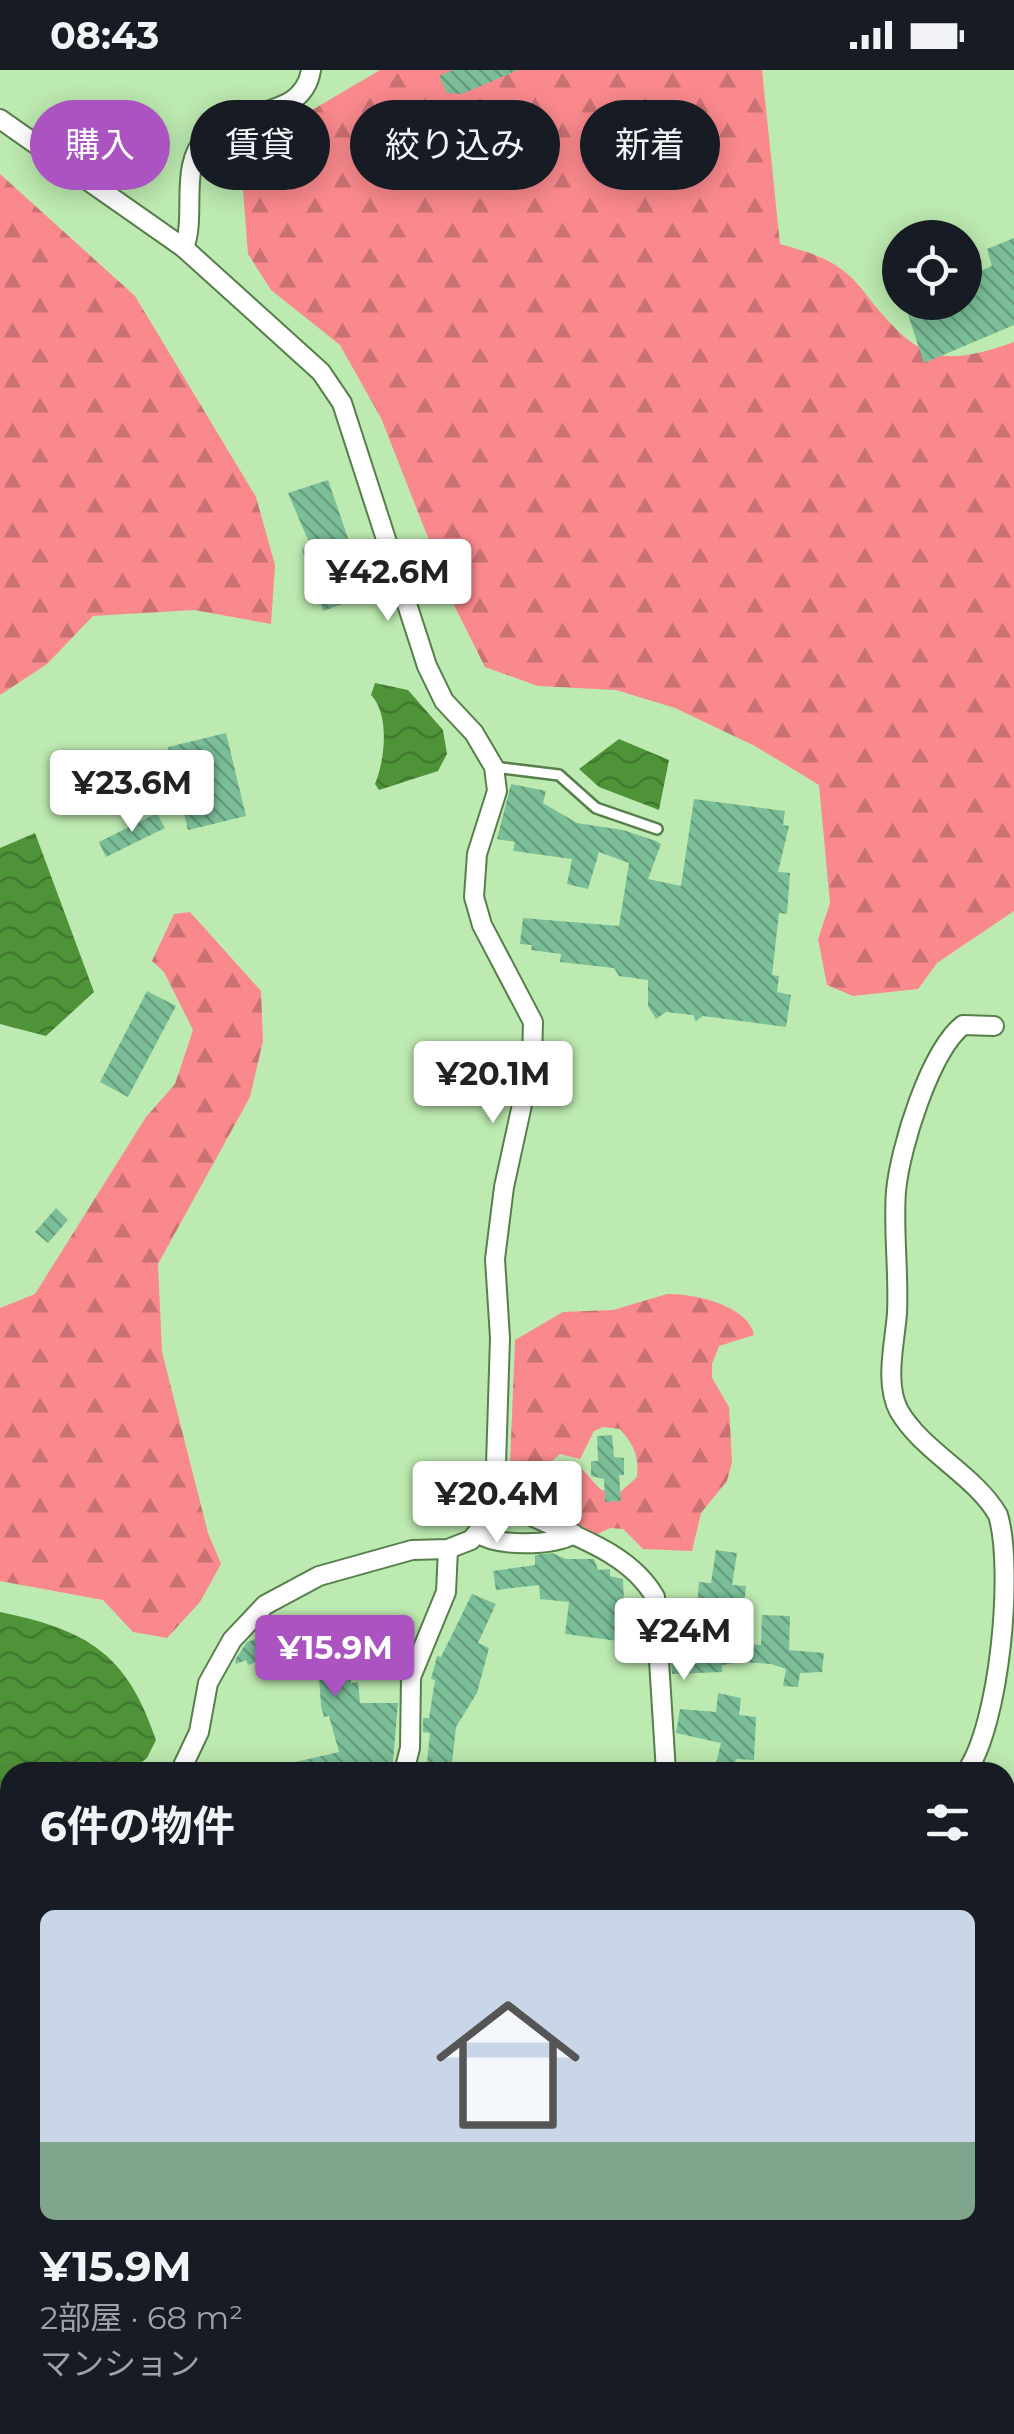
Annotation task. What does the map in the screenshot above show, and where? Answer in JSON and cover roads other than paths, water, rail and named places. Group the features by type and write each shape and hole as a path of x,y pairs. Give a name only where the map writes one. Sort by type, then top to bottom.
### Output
{"street":[{"path":"184,248 191,230 192,165 205,138 225,124 286,105 307,89 312,70"},
{"path":"0,119 184,248 321,372 342,404 427,666 444,701 474,733 494,767 496,791 478,854 474,897 482,925 526,1003 534,1041 504,1186 495,1259 500,1338 495,1496 486,1522 477,1533 448,1549 412,1550 319,1576 266,1604 232,1640 208,1683 199,1732 185,1762"},
{"path":"971,1762 1007,1674 1009,1543 999,1516 982,1494 899,1410 892,1374 897,1312 896,1188 918,1106 948,1036 963,1024 994,1026"},
{"path":"495,1496 574,1534 645,1580 655,1597 665,1762"},
{"path":"477,1533 489,1541 563,1540 574,1534"},
{"path":"406,1762 411,1677 446,1592 448,1549"}],"lane":[{"path":"494,767 558,775 596,808 658,830"}],"water":[{"path":"375,683 408,690 443,730 447,754 438,771 379,790 375,784 384,738 381,714 371,695"},
{"path":"619,739 669,760 659,810 599,787 579,769"},
{"path":"35,833 94,992 46,1036 0,1024 0,848"},
{"path":"0,1612 57,1627 100,1650 132,1686 156,1740 142,1762 0,1762"}]}
